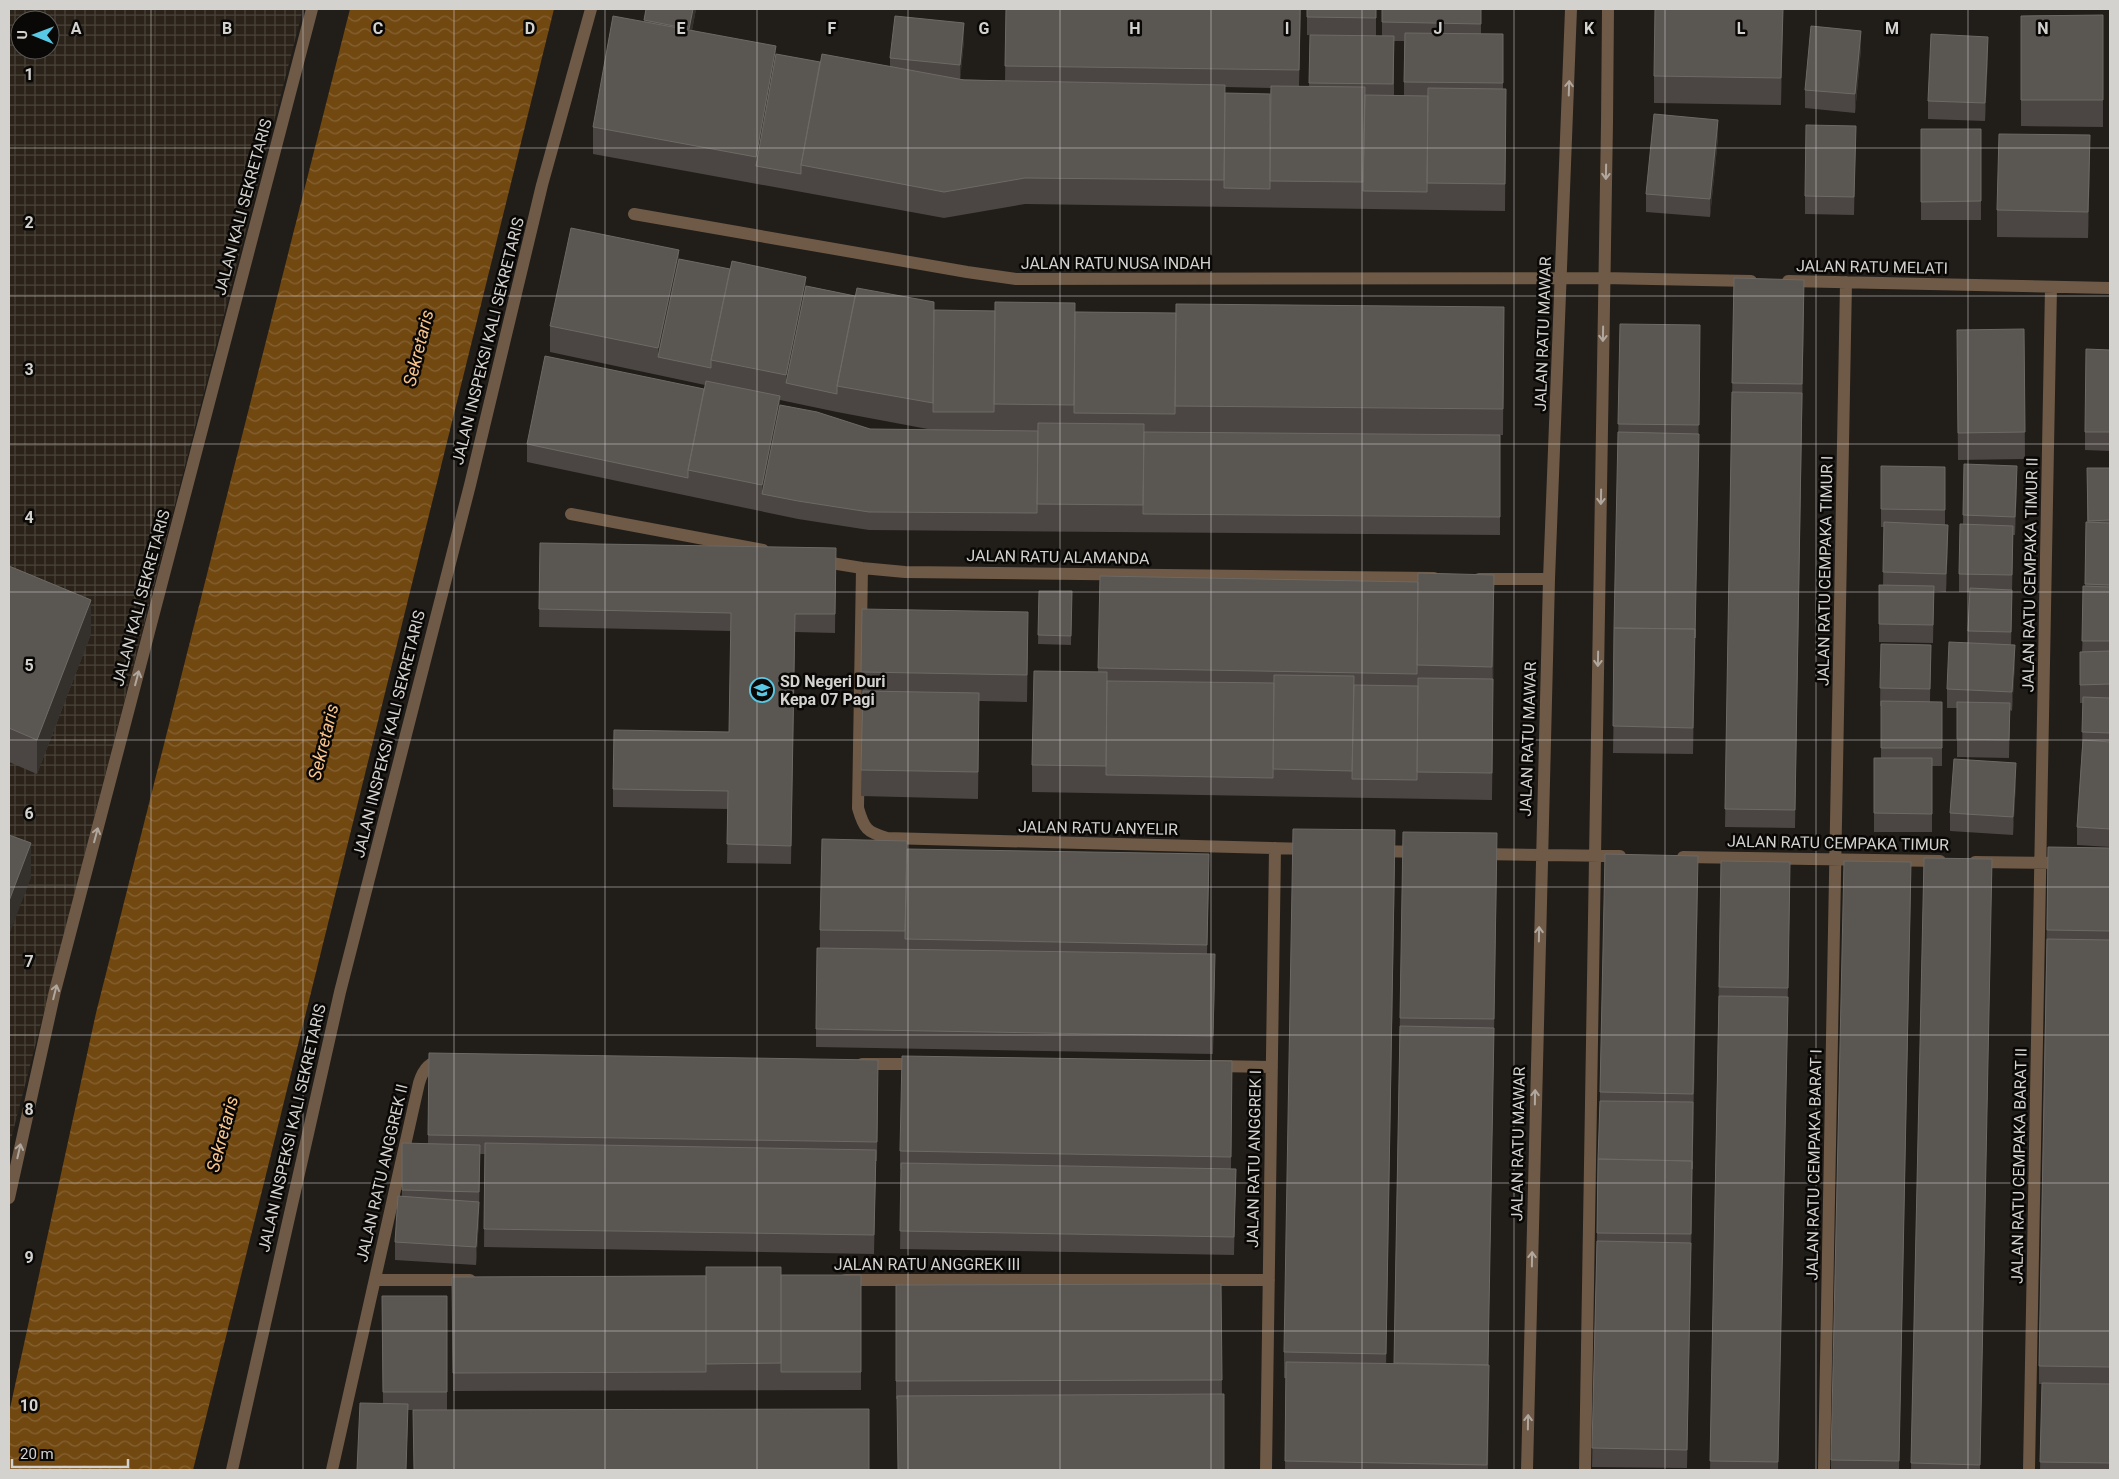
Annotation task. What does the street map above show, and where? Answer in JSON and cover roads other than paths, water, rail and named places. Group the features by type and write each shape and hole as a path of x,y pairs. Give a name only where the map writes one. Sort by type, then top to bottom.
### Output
{"street":[{"name":"JALAN KALI SEKRETARIS","path":"9,1198 55,991 312,9"},
{"name":"JALAN INSPEKSI KALI SEKRETARIS","path":"232,1470 340,992 470,485 542,185 591,9"},
{"name":"JALAN RATU MAWAR","path":"1527,1470 1549,579 1571,9"},
{"path":"1585,1470 1608,123 1608,9"},
{"name":"JALAN RATU NUSA INDAH","path":"634,214 1016,279 1604,278"},
{"name":"JALAN RATU MELATI","path":"1604,278 2110,288"},
{"name":"JALAN RATU CEMPAKA TIMUR I","path":"1836,859 1846,282"},
{"name":"JALAN RATU CEMPAKA TIMUR II","path":"2041,863 2052,287"},
{"path":"571,514 774,552"},
{"name":"JALAN RATU ALAMANDA","path":"804,558 862,568 905,572 1451,578"},
{"name":"JALAN RATU ANYELIR","path":"862,568 858,808 862,822 870,833 887,838 1324,850"},
{"path":"1470,579 1549,579"},
{"name":"JALAN RATU ANGGREK I","path":"1266,1470 1275,848"},
{"path":"1364,851 1433,852"},
{"path":"1463,853 1631,856"},
{"name":"JALAN RATU CEMPAKA TIMUR","path":"1670,856 2081,864"},
{"name":"JALAN RATU CEMPAKA BARAT I","path":"1824,1470 1836,859"},
{"name":"JALAN RATU CEMPAKA BARAT II","path":"2029,1470 2041,863"},
{"name":"JALAN RATU ANGGREK II","path":"332,1470 421,1074 431,1063 438,1060 458,1061"},
{"path":"845,1064 935,1064"},
{"path":"1202,1066 1272,1067"},
{"path":"374,1280 484,1280"},
{"name":"JALAN RATU ANGGREK III","path":"832,1280 1269,1280"}],"water":[{"name":"Sekretaris","path":"350,9 554,9 193,1470 9,1470 9,1413 96,1013"}],"place":[{"name":"SD Negeri Duri Kepa 07 Pagi","path":"762,690"}]}
